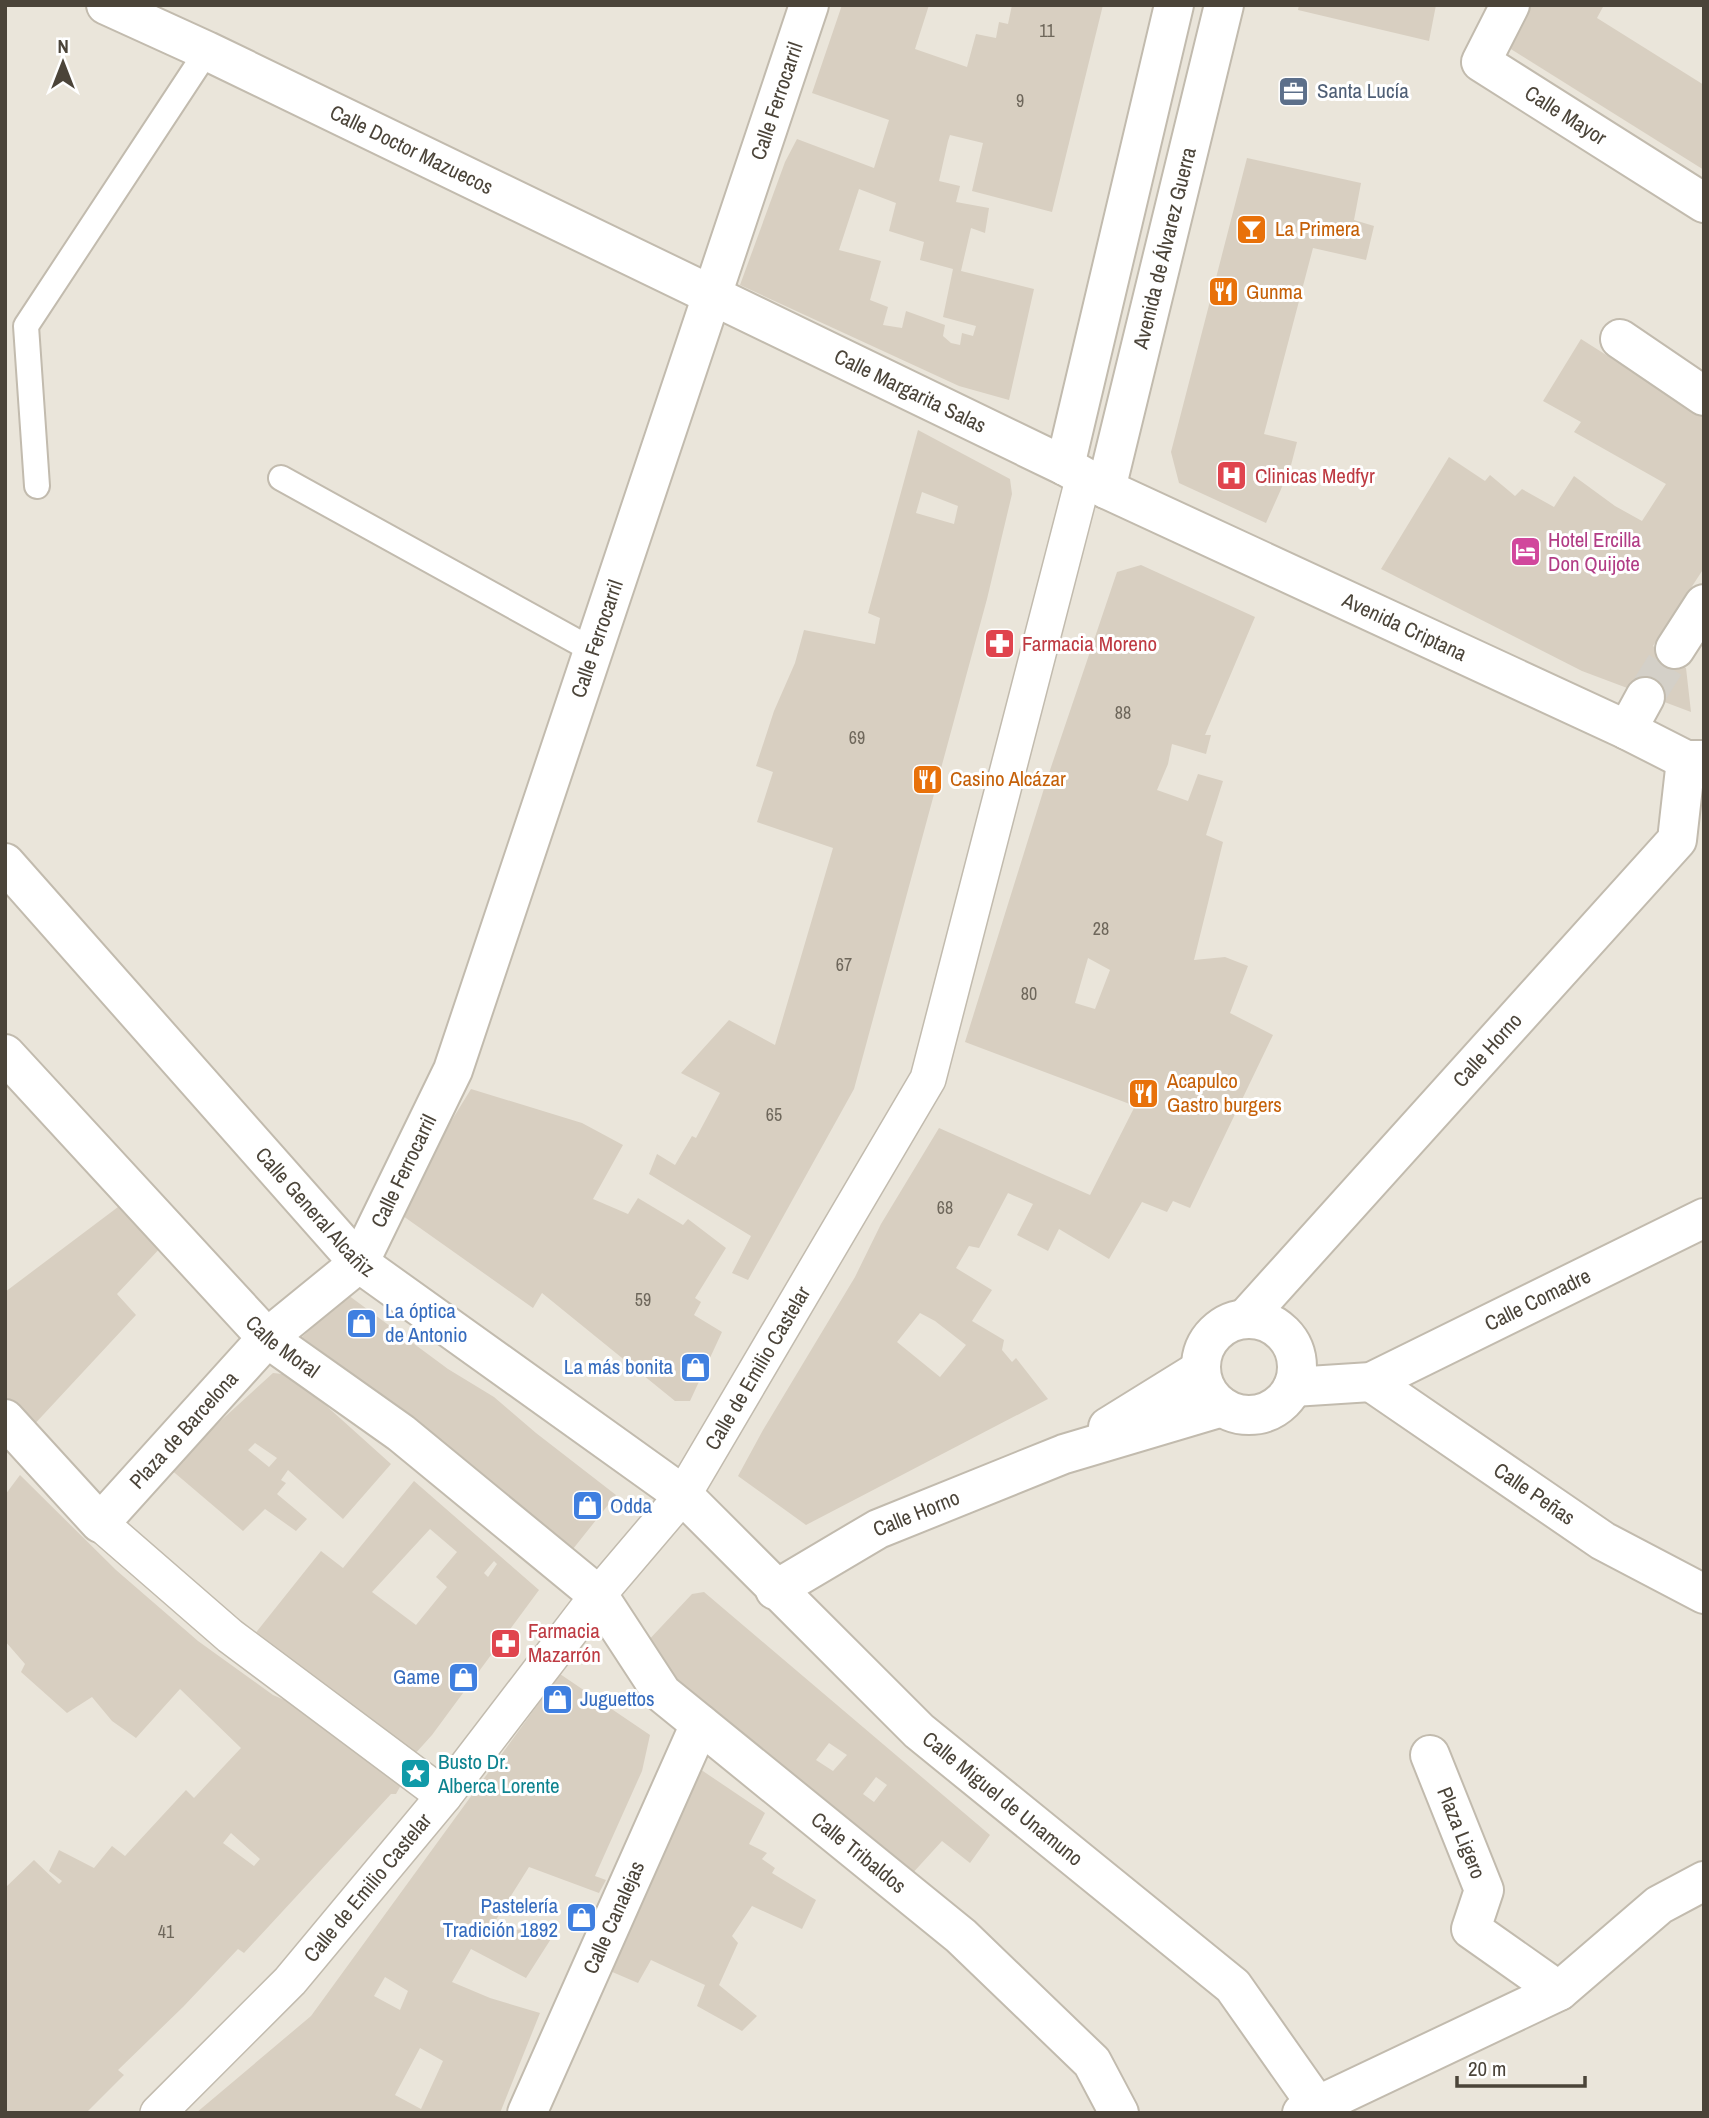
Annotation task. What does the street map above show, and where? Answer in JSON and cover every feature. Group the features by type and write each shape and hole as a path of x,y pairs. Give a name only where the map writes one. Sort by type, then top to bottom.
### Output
{"street":[{"name":"Calle Doctor Mazuecos","path":"106,5 207,51 713,297"},
{"name":"Calle Ferrocarril","path":"359,1264 453,1070 809,5"},
{"path":"1085,477 1174,5"},
{"name":"Avenida de Álvarez Guerra","path":"1085,477 1224,5"},
{"name":"Calle Mayor","path":"1510,5 1482,62 1704,203"},
{"name":"Calle Margarita Salas","path":"713,297 1085,477"},
{"path":"1620,339 1704,396"},
{"name":"Avenida Criptana","path":"1085,477 1695,760"},
{"name":"Calle de Emilio Castelar","path":"158,2113 290,1982 444,1796 598,1595 683,1495 928,1079 1085,477"},
{"path":"1675,649 1704,604"},
{"path":"1627,730 1645,697"},
{"name":"Calle Horno","path":"1245,1319 1691,834 1695,760"},
{"name":"Calle General Alcañiz","path":"5,863 359,1264 683,1495"},
{"name":"Calle Moral","path":"5,1055 267,1338 401,1433 598,1595"},
{"name":"Calle Comadre","path":"1371,1382 1704,1218"},
{"name":"Plaza de Barcelona","path":"100,1523 267,1338 359,1264"},
{"path":"1245,1319 1262,1320 1277,1327 1296,1354 1297,1371 1293,1387 1283,1401 1270,1410 1254,1415 1237,1413 1222,1407 1211,1397 1203,1384 1200,1370 1202,1355 1212,1335 1230,1322 1245,1319"},
{"name":"Calle Horno","path":"1065,1454 1200,1370"},
{"path":"1293,1387 1371,1382"},
{"name":"Calle Peñas","path":"1371,1382 1603,1541 1704,1594"},
{"name":"Calle Horno","path":"775,1590 878,1529 1065,1454 1222,1407"},
{"path":"5,1419 100,1523 230,1636 444,1796"},
{"name":"Calle Miguel de Unamuno","path":"683,1495 775,1590 919,1731 1233,1986 1309,2109"},
{"name":"Calle Tribaldos","path":"598,1595 662,1693 961,1936 1092,2062 1119,2113"},
{"name":"Calle Canalejas","path":"527,2113 700,1724"},
{"name":"Plaza Ligero","path":"1430,1755 1484,1890 1471,1929 1559,1991"},
{"path":"1309,2109 1559,1991 1658,1905 1704,1881"}],"lane":[{"path":"37,486 26,327 207,51"},
{"path":"281,478 594,651"}],"shaded area":[{"path":"5,5 1704,5 1704,2113 5,2113"}],"building":[{"path":"842,5 929,5 915,49 967,67 976,34 996,38 999,22 1008,24 1012,5 1103,5 1052,212 972,191 983,143 950,135 948,141 939,181 960,186 956,202 989,208 985,233 971,228 961,271 1034,289 1009,400 959,386 740,285 785,162 797,139 874,168 889,120 812,93","holes":["859,189 896,203 889,231 924,242 920,260 953,269 943,317 976,326 973,336 962,333 960,345 951,343 943,336 945,325 906,311 902,328 883,325 888,307 870,300 881,261 839,250"]},
{"path":"1299,5 1436,5 1429,41 1298,10"},
{"path":"1532,5 1604,5 1597,18 1704,85 1704,170 1506,46"},
{"path":"1247,158 1361,183 1354,220 1374,226 1366,260 1313,248 1264,434 1297,442 1290,469 1266,523 1179,483 1171,452"},
{"path":"1581,339 1704,417 1704,568 1653,646 1686,668 1691,712 1582,671 1381,569 1449,457 1485,481 1490,475 1515,496 1522,489 1554,507 1574,476 1615,506 1642,521 1666,484 1574,432 1581,422 1543,401"},
{"path":"918,430 1010,479 1012,494 987,599 854,1089 748,1280 732,1273 751,1236 649,1174 657,1154 675,1165 692,1136 696,1138 720,1093 681,1073 729,1020 775,1045 833,848 757,822 773,772 756,766 774,711 795,663 804,630 875,644 880,618 868,613","holes":["922,492 958,506 954,524 916,513"]},
{"path":"1141,565 1255,617 1205,735 1211,735 1206,754 1172,744 1168,764 1157,790 1188,801 1198,774 1223,781 1206,835 1223,842 1194,960 1225,957 1248,966 1230,1013 1273,1035 1190,1208 1173,1201 1167,1212 1142,1202 1109,1259 1059,1229 1048,1251 1017,1235 1033,1204 1008,1193 979,1248 969,1246 956,1268 992,1290 972,1321 1004,1340 1002,1350 1012,1362 1016,1358 1048,1399 806,1525 738,1476 855,1277 881,1224 939,1128 1090,1195 1135,1106 965,1042 1047,779 1117,572","holes":["1088,958 1110,970 1095,1009 1075,1003","920,1313 966,1345 940,1377 897,1342"]},
{"path":"471,1089 582,1123 623,1145 593,1199 628,1214 638,1198 683,1225 688,1219 726,1248 695,1298 701,1302 694,1315 722,1332 690,1401 675,1401 542,1293 533,1308 396,1211"},
{"path":"122,1204 163,1245 117,1294 136,1315 30,1429 5,1402 5,1292"},
{"path":"348,1295 448,1369 494,1397 616,1495 565,1559 358,1378 302,1337"},
{"path":"273,1373 292,1375 391,1464 343,1519 288,1470 281,1480 286,1483 277,1494 307,1519 296,1531 265,1509 243,1531 169,1468","holes":["255,1443 277,1458 269,1467 248,1450"]},
{"path":"20,1475 116,1570 198,1641 273,1695 289,1702 401,1785 396,1794 391,1794 244,1953 238,1949 118,2070 124,2075 86,2113 5,2113 5,1888 34,1860 59,1884 62,1881 49,1871 59,1850 94,1868 112,1846 125,1856 186,1790 194,1798 241,1748 180,1689 136,1738 112,1721 92,1697 67,1713 21,1672 25,1664 5,1641 5,1495","holes":["231,1833 260,1859 254,1866 223,1843"]},
{"path":"414,1481 539,1590 432,1735 414,1755 254,1635 321,1551 343,1568","holes":["430,1529 457,1552 436,1577 447,1587 416,1625 372,1592","494,1561 497,1564 488,1577 484,1573"]},
{"path":"704,1592 990,1835 970,1863 942,1841 910,1876 771,1756 647,1655 645,1644 692,1594","holes":["829,1743 847,1755 833,1771 816,1760","876,1777 887,1785 874,1802 863,1794"]},
{"path":"560,1674 650,1735 642,1771 595,1876 606,1880 599,1893 529,1867 494,1923 501,1929 556,1931 526,1978 471,1949 452,1982 490,1998 540,2013 500,2113 196,2113 311,2016","holes":["385,1977 408,1991 400,2010 374,1996","420,2048 443,2061 421,2109 395,2095"]},
{"path":"694,1765 765,1813 749,1844 767,1853 762,1859 775,1868 772,1873 816,1900 802,1929 752,1906 732,1936 738,1943 719,1985 757,2016 742,2031 697,2006 705,1985 651,1960 638,1983 610,1971"}],"tunnel":[{"path":"1645,697 1675,649"}],"place":[{"name":"Santa Lucía","path":"1294,91"},
{"name":"La Primera","path":"1252,229"},
{"name":"Gunma","path":"1223,292"},
{"name":"Clinicas Medfyr","path":"1232,476"},
{"name":"Hotel Ercilla Don Quijote","path":"1525,552"},
{"name":"Farmacia Moreno","path":"999,644"},
{"name":"Casino Alcázar","path":"927,779"},
{"name":"Acapulco Gastro burgers","path":"1144,1093"},
{"name":"La óptica de Antonio","path":"362,1323"},
{"name":"La más bonita","path":"696,1367"},
{"name":"Odda","path":"587,1506"},
{"name":"Farmacia Mazarrón","path":"505,1643"},
{"name":"Game","path":"463,1677"},
{"name":"Juguettos","path":"557,1699"},
{"name":"Busto Dr. Alberca Lorente","path":"415,1774"},
{"name":"Pastelería Tradición 1892","path":"581,1918"}]}
